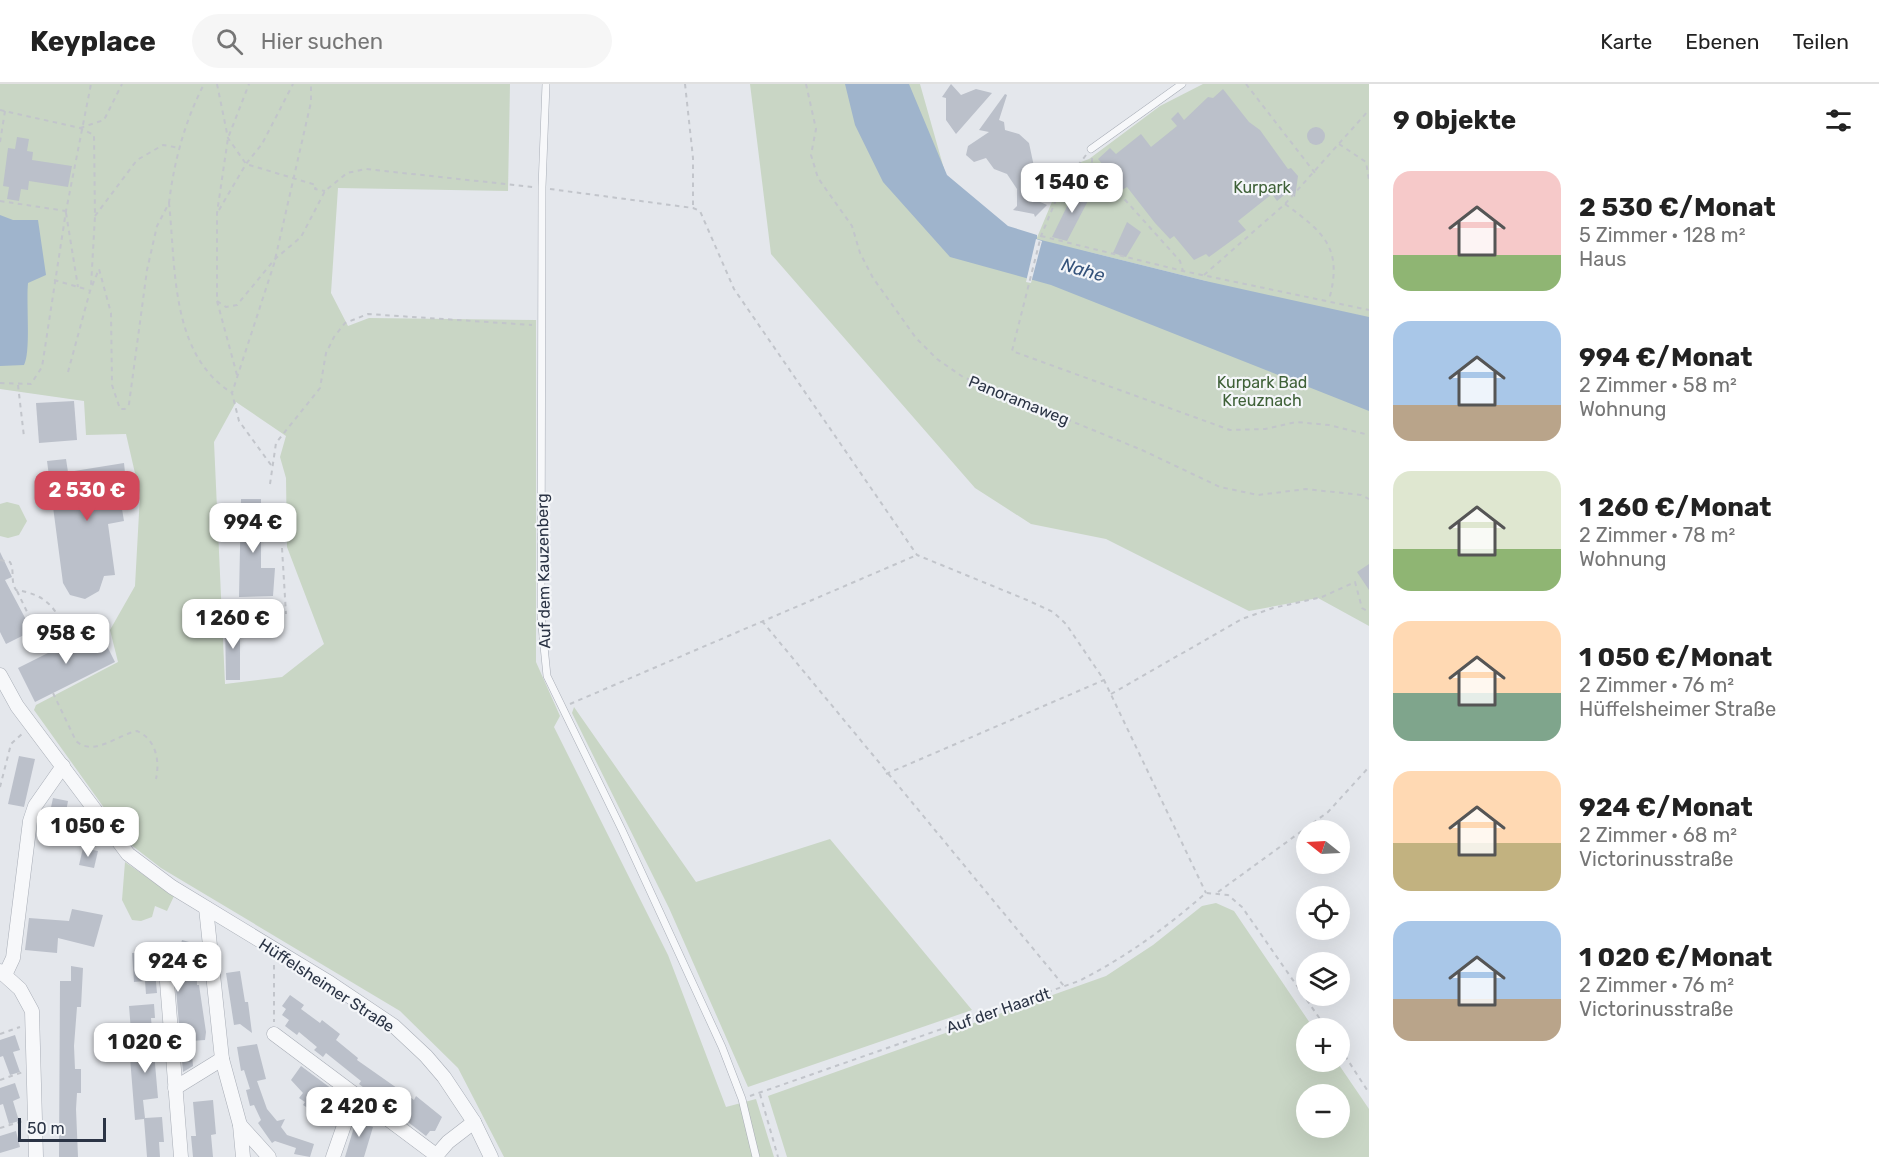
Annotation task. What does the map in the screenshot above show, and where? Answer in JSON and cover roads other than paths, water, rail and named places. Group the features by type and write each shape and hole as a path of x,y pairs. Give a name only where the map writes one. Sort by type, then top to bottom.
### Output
{"street":[{"name":"Hüffelsheimer Straße","path":"0,675 17,706 128,854 206,908 375,1012 410,1040 444,1077 474,1122 491,1157"},
{"path":"36,1157 34,1022 27,1000 20,988 3,973 13,958 30,821 42,794 63,766"},
{"path":"206,908 222,1059 240,1125 243,1157"},
{"path":"167,982 181,1157"},
{"path":"274,1034 436,1156 448,1142 474,1122"},
{"path":"175,1088 222,1059"},
{"path":"333,1157 355,1094"},
{"path":"240,1125 269,1157"}],"lane":[{"name":"Auf dem Kauzenberg","path":"546,84 542,188 541,616 547,676 622,830 722,1047 742,1099 756,1157"},
{"path":"1091,149 1182,84"}],"water":[{"name":"Nahe","path":"845,84 909,84 947,175 1008,226 1037,235 1037,239 1210,282 1369,317 1369,411 1051,285 950,257 883,182 855,125"},
{"path":"0,215 13,220 38,220 46,275 28,283 27,349 24,365 0,366"}],"park label":[{"name":"Kurpark","path":"1262,187"},
{"name":"Kurpark Bad Kreuznach","path":"1262,391"}]}
